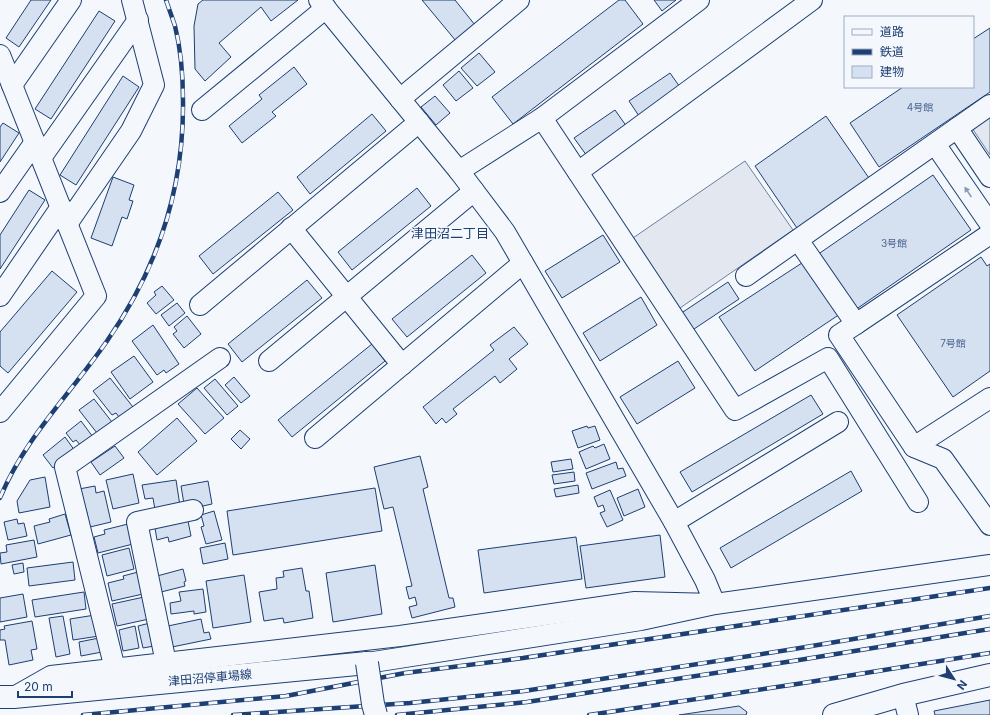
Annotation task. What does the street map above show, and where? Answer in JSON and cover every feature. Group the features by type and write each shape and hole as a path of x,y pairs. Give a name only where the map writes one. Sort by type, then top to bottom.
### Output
{"main road":[{"name":"津田沼停車場線","path":"7,697 367,663"},
{"path":"367,663 376,715"},
{"path":"834,715 905,705 990,675"}],"street":[{"path":"0,412 96,296 38,150 5,74 71,0"},
{"path":"0,296 131,131 154,85 132,0"},
{"path":"459,171 542,118 699,0"},
{"path":"578,172 812,0"},
{"path":"202,110 323,4 459,171 504,232 674,522 705,580 715,604"},
{"path":"400,99 507,4"},
{"path":"0,192 38,150 138,20"},
{"path":"746,276 990,105"},
{"path":"542,118 735,410 828,358 918,502"},
{"path":"200,305 420,122"},
{"path":"957,128 990,177"},
{"path":"935,144 990,224"},
{"path":"269,361 474,191"},
{"path":"291,228 402,365"},
{"path":"990,234 839,335 914,447 943,459 990,525"},
{"path":"798,240 856,324"},
{"path":"315,438 523,263"},
{"path":"115,669 65,467 220,358"},
{"path":"914,447 990,398"},
{"path":"674,522 838,422"},
{"path":"166,663 137,522 193,510"},
{"path":"367,663 641,620 715,604 990,565"},
{"path":"7,697 51,676 400,636 635,602 715,604"}],"shaded area":[{"path":"990,116 990,155 972,128"},
{"path":"745,161 793,230 680,308 633,238"}],"building":[{"path":"31,0 51,0 19,47 6,38"},
{"path":"203,0 298,0 271,21 261,7 219,43 231,57 205,81 195,69 194,26 198,4"},
{"path":"422,0 455,0 475,25 456,41"},
{"path":"619,0 625,0 643,24 513,124 492,97"},
{"path":"654,0 676,0 662,11"},
{"path":"99,11 115,21 51,119 35,109"},
{"path":"990,28 990,92 879,167 850,123 902,88 974,88 974,38"},
{"path":"479,53 495,72 477,86 461,68"},
{"path":"294,67 307,84 272,112 276,116 242,143 229,126 262,99 259,95"},
{"path":"459,71 473,88 456,101 443,85"},
{"path":"670,73 682,90 641,119 629,101"},
{"path":"123,76 139,87 76,185 60,175"},
{"path":"435,96 450,113 436,125 421,107"},
{"path":"615,110 627,127 587,156 574,138"},
{"path":"372,114 386,131 310,194 297,177"},
{"path":"826,116 871,181 799,231 755,166"},
{"path":"3,123 19,133 0,162 0,127"},
{"path":"933,175 971,230 855,310 817,255"},
{"path":"113,177 134,185 129,200 133,201 127,219 122,217 112,246 91,238"},
{"path":"417,188 431,206 352,270 338,252"},
{"path":"29,190 45,200 0,269 0,235"},
{"path":"278,192 293,210 213,274 199,256"},
{"path":"603,235 620,262 562,298 545,271"},
{"path":"472,255 486,273 407,337 392,319"},
{"path":"981,257 987,266 990,264 990,371 953,397 897,315"},
{"path":"805,261 840,314 755,371 719,317"},
{"path":"52,271 77,292 8,373 0,366 0,332"},
{"path":"307,280 322,298 242,362 228,344"},
{"path":"728,282 739,299 691,331 680,314"},
{"path":"162,286 174,300 156,314 147,303 156,295 154,292"},
{"path":"641,297 657,325 600,361 583,333"},
{"path":"177,303 185,313 169,326 161,315"},
{"path":"187,316 201,334 184,348 173,334 177,331 174,327"},
{"path":"153,325 179,364 166,373 164,370 157,375 132,341"},
{"path":"514,327 528,344 509,359 517,369 500,383 495,376 453,409 457,414 446,423 442,418 436,424 423,407 494,350 490,345"},
{"path":"372,344 385,361 292,437 278,420"},
{"path":"134,356 153,382 130,399 111,372"},
{"path":"678,361 695,388 637,424 620,397"},
{"path":"234,377 250,396 241,403 225,385"},
{"path":"110,378 133,407 119,417 116,413 112,415 93,391"},
{"path":"215,379 238,406 227,415 204,388"},
{"path":"197,388 224,418 205,434 178,404"},
{"path":"811,395 823,414 692,492 680,472"},
{"path":"94,399 112,422 97,433 79,410"},
{"path":"177,418 197,441 157,475 138,452"},
{"path":"81,421 93,437 81,446 76,440 73,442 66,433"},
{"path":"587,426 588,428 595,426 600,440 578,448 572,431"},
{"path":"240,430 250,439 241,449 231,439"},
{"path":"65,437 75,451 53,468 43,455"},
{"path":"604,444 610,459 586,469 579,452 593,446 595,448"},
{"path":"115,446 124,458 100,475 91,462"},
{"path":"420,456 428,487 423,489 449,598 453,598 455,607 412,618 409,607 417,605 415,597 409,599 406,587 412,586 393,507 384,509 374,467"},
{"path":"571,459 573,469 553,472 551,462"},
{"path":"616,462 618,469 623,468 626,476 592,489 586,473"},
{"path":"851,471 862,491 731,568 720,548"},
{"path":"574,472 575,481 554,484 552,475"},
{"path":"133,474 139,503 113,509 106,480"},
{"path":"45,477 50,507 19,513 17,501 30,480"},
{"path":"176,480 180,506 155,510 153,498 145,499 142,485"},
{"path":"208,481 212,504 198,507 184,504 181,486"},
{"path":"578,485 579,493 556,497 554,489"},
{"path":"95,486 96,493 104,491 111,522 90,527 86,509 83,510 79,489"},
{"path":"375,488 382,531 233,555 227,511"},
{"path":"638,489 645,507 624,516 617,498"},
{"path":"610,490 623,520 607,527 600,513 605,511 603,505 598,507 594,497"},
{"path":"214,511 222,540 206,544 201,527 204,526 201,515"},
{"path":"65,514 71,535 38,544 34,526 50,522 49,519"},
{"path":"17,519 18,524 24,523 27,536 8,540 4,522"},
{"path":"188,521 191,536 169,542 168,537 157,540 155,528"},
{"path":"128,524 133,544 98,553 94,537 105,534 104,530"},
{"path":"660,535 665,577 586,588 580,546"},
{"path":"576,537 582,579 484,593 478,550"},
{"path":"34,540 37,557 1,564 0,553 7,552 6,545"},
{"path":"225,543 228,559 203,564 200,548"},
{"path":"129,548 134,569 107,576 102,555"},
{"path":"73,562 75,580 29,586 27,568"},
{"path":"23,563 24,572 14,574 12,565"},
{"path":"375,565 382,614 333,622 326,573"},
{"path":"302,568 306,591 309,591 313,618 284,623 283,618 264,621 259,592 277,589 276,578 284,577 283,571"},
{"path":"183,569 186,581 184,582 185,586 161,592 157,576"},
{"path":"138,572 143,594 112,601 108,583 124,579 123,576"},
{"path":"244,575 251,622 213,628 206,581"},
{"path":"203,589 206,612 194,614 194,611 171,614 170,603 181,601 179,592"},
{"path":"84,592 86,609 35,617 32,600"},
{"path":"23,594 27,617 0,622 0,598"},
{"path":"144,597 149,619 117,626 112,604"},
{"path":"95,615 99,636 73,640 70,619"},
{"path":"63,616 70,654 56,657 49,618"},
{"path":"201,619 204,633 209,632 211,639 172,647 168,626"},
{"path":"32,621 37,649 31,650 33,660 9,665 5,640 0,640 0,630 5,629 4,626"},
{"path":"150,623 154,646 143,648 138,626"},
{"path":"135,626 139,648 123,651 119,630"},
{"path":"99,638 102,652 81,656 79,642"},
{"path":"990,700 990,715 935,715 934,711"},
{"path":"739,706 747,712 746,715 679,715"}],"railway":[{"path":"0,498 10,476 35,436 107,341 125,313 141,285 154,256 164,227 173,197 179,166 183,101 179,44 175,26 166,0"},
{"path":"83,715 286,696 405,673 523,658 990,588"},
{"path":"233,715 410,703 524,691 794,649 990,616"},
{"path":"397,715 527,702 990,629"},
{"path":"589,715 990,653"}],"district":[{"name":"津田沼二丁目","path":"450,233"}]}
